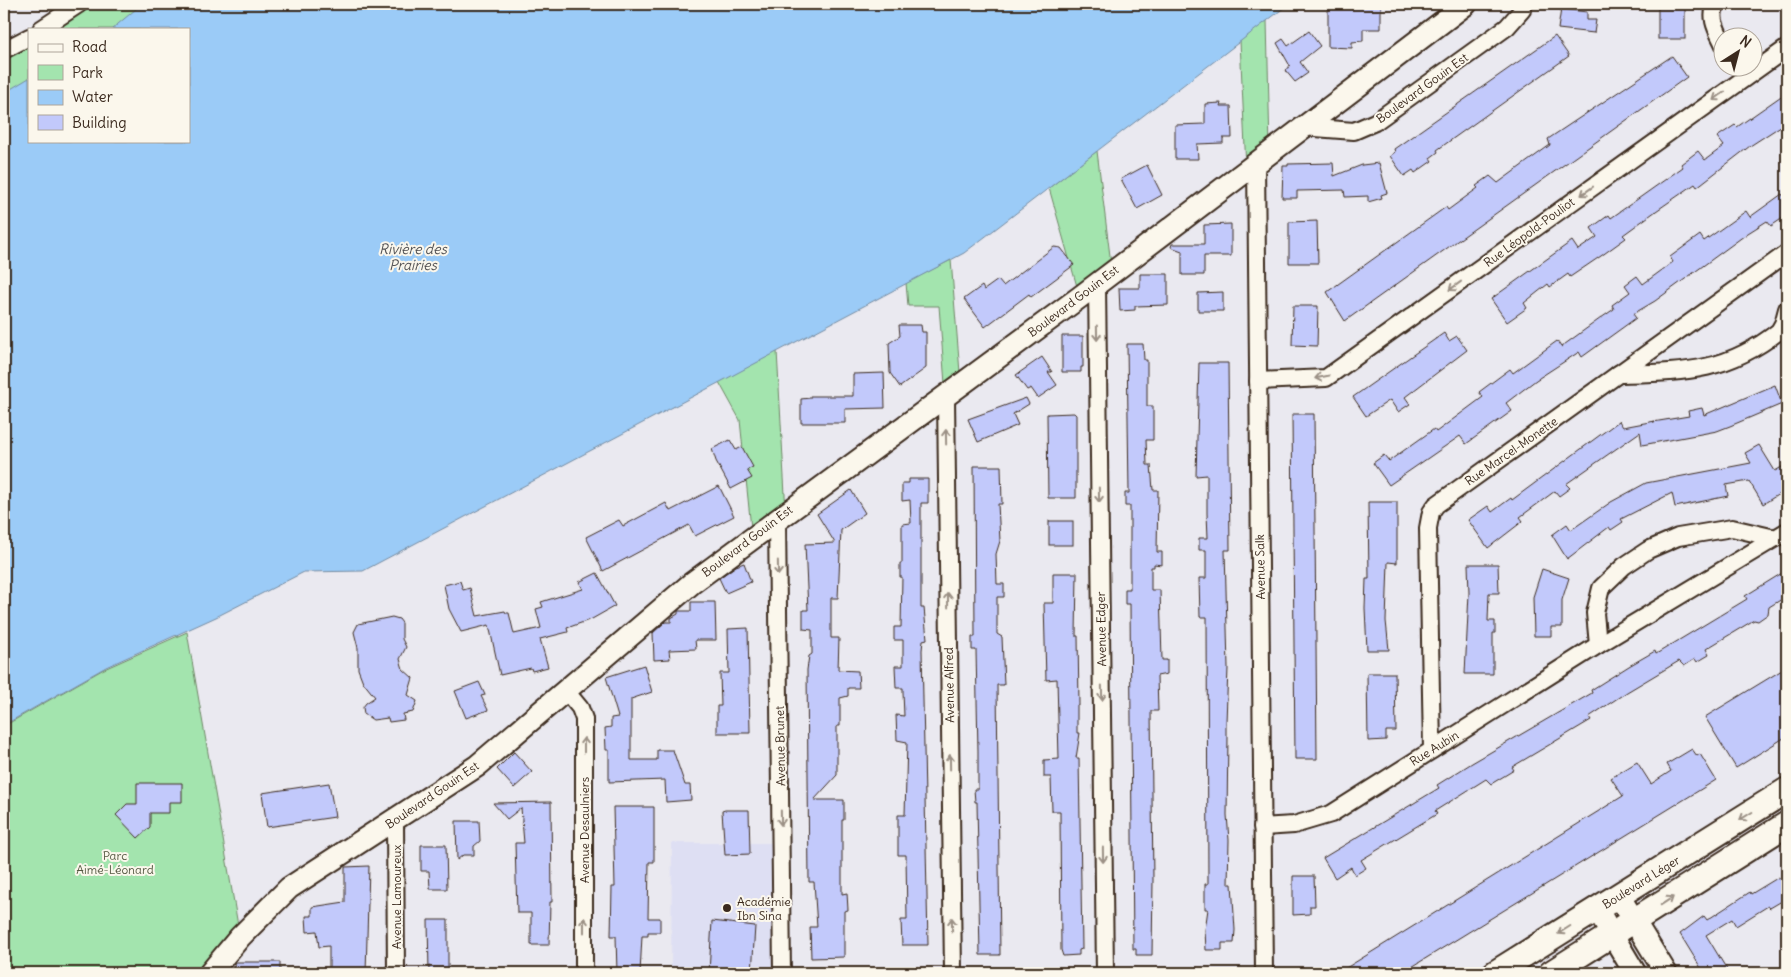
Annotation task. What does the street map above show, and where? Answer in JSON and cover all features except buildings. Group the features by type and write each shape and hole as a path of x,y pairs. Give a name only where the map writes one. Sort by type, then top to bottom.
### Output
{"main road":[{"name":"Boulevard Léger","path":"1495,973 1787,790"},
{"path":"1551,973 1635,922 1787,824"}],"street":[{"path":"43,28 80,4"},
{"name":"Boulevard Gouin Est","path":"217,969 272,904 289,888 477,766 692,583 946,397 1466,4"},
{"name":"Boulevard Gouin Est","path":"1302,127 1354,131 1375,122 1507,27 1522,10 1521,4"},
{"path":"1717,28 1714,22 1714,9 1718,4"},
{"path":"4,50 28,38"},
{"name":"Rue Léopold-Pouliot","path":"1764,60 1787,48"},
{"name":"Rue Léopold-Pouliot","path":"1258,381 1326,378 1731,78"},
{"name":"Avenue Salk","path":"1256,161 1264,973"},
{"name":"Rue Marcel-Monette","path":"1432,750 1428,528 1431,512 1442,500 1787,253"},
{"name":"Avenue Edger","path":"1097,284 1105,973"},
{"path":"1618,374 1689,371 1726,362 1779,331 1787,309"},
{"name":"Avenue Alfred","path":"946,397 953,973"},
{"name":"Avenue Brunet","path":"777,519 782,973"},
{"name":"Rue Aubin","path":"1598,645 1595,613 1601,588 1624,566 1648,550 1678,537 1732,528 1781,534"},
{"name":"Rue Aubin","path":"1262,827 1294,825 1331,814 1598,645 1781,534"},
{"name":"Avenue Desaulniers","path":"566,691 580,708 584,719 584,973"},
{"name":"Avenue Lamoureux","path":"395,821 396,973"},
{"path":"1619,896 1666,973"},
{"path":"1597,910 1635,973"}],"shaded area":[{"name":"Académie Ibn Sina","path":"672,843 782,843 782,973 671,973"}],"green space":[{"path":"85,4 173,4 141,28 51,28"},
{"path":"1267,20 1270,150 1246,169 1240,41"},
{"path":"28,42 28,114 4,132 4,55"},
{"path":"1097,151 1112,272 1080,297 1049,188"},
{"path":"951,260 961,385 946,397 939,306 908,306 906,283"},
{"path":"777,351 786,513 752,538 740,420 719,382"},
{"name":"Parc Aimé-Léonard","path":"187,632 240,937 209,973 4,973 4,726 102,670"}],"water":[{"name":"Rivière des Prairies","path":"142,4 1289,4 964,253 363,571 304,572 216,617 106,667 4,725 4,93 28,79 28,142 190,142 190,28 113,28"}],"place":[{"name":"Académie Ibn Sina","path":"727,908"}]}
